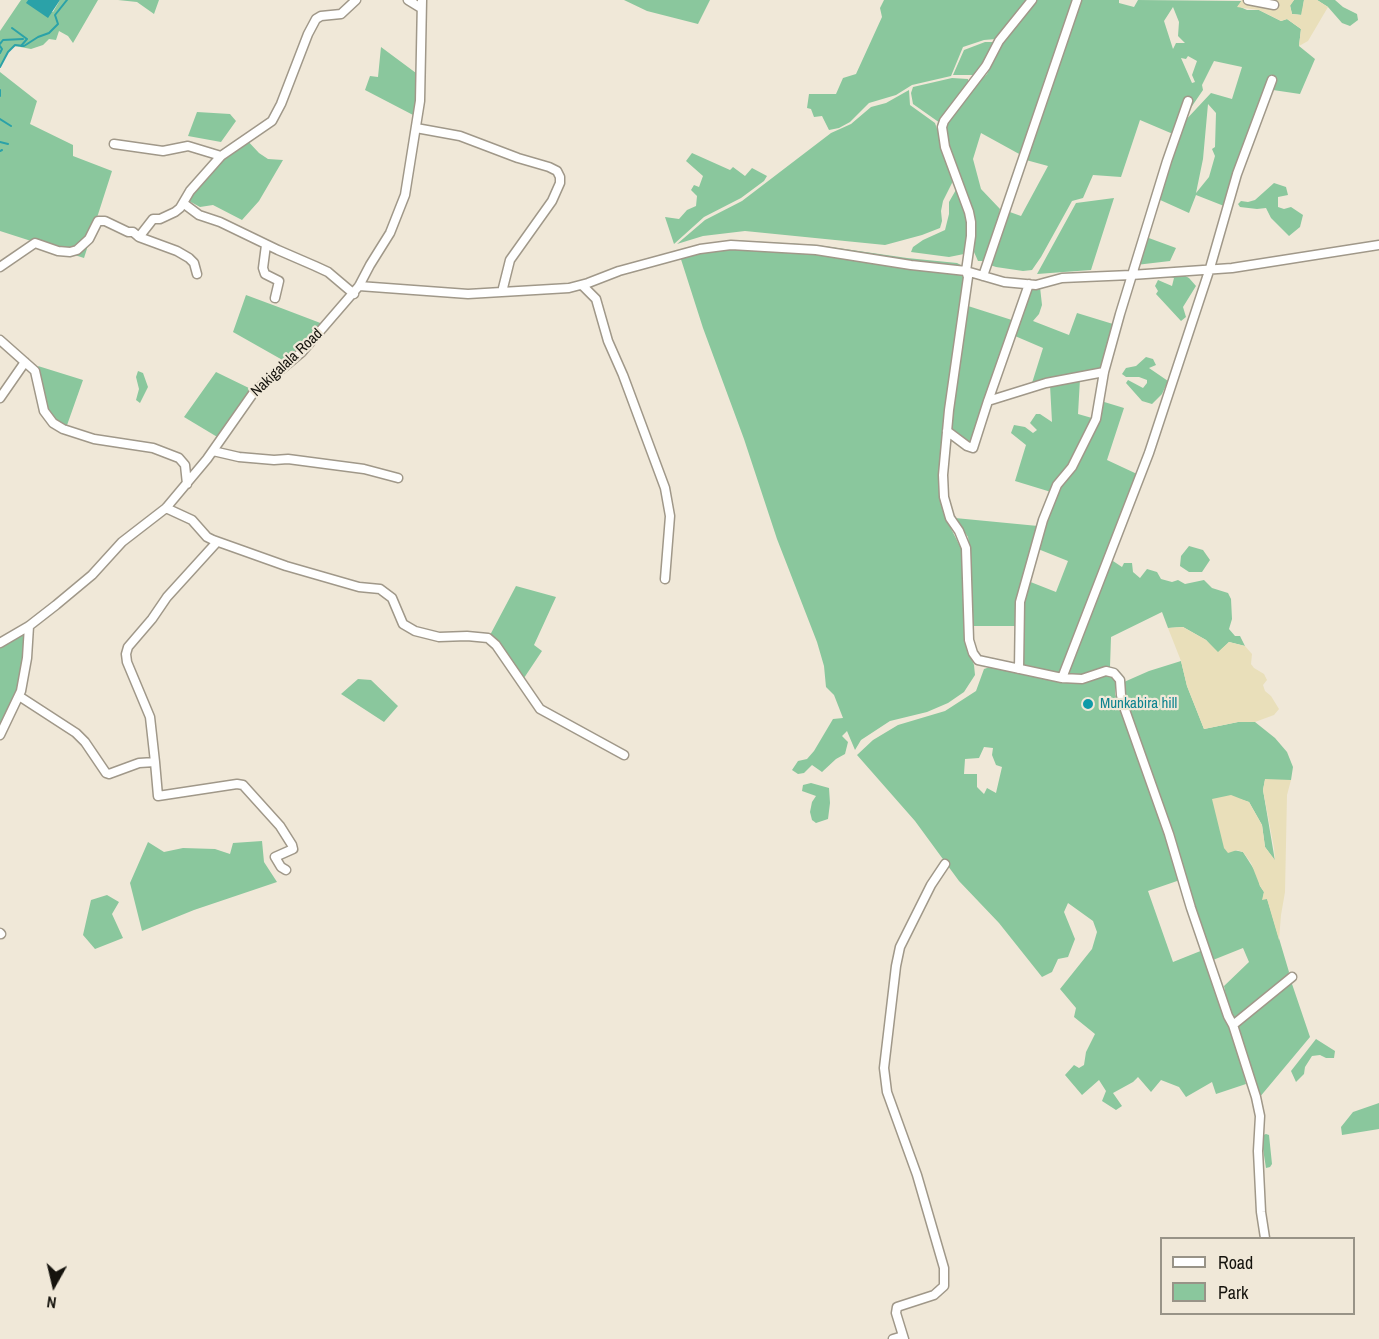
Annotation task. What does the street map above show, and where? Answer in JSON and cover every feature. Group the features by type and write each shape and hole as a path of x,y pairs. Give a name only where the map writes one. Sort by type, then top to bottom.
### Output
{"street":[{"path":"139,237 153,219 160,219 175,212 221,156 272,121 316,19 321,16 341,14 356,0"},
{"path":"408,0 422,4"},
{"path":"1032,0 999,41 986,66 944,121 942,127 945,147 969,212 971,236 943,475 944,497 950,518 959,531 966,548 969,640 978,660 1062,678 1082,679 1106,671 1114,673 1120,680 1121,695 1256,1097 1260,1116 1257,1151 1265,1237"},
{"path":"983,276 1077,0"},
{"path":"1248,0 1274,5"},
{"name":"Nakigalala Road","path":"0,643 29,626 84,582 122,542 166,508 213,451 254,392 302,352 357,290 390,233 402,203 420,101 422,4"},
{"path":"1062,678 1149,453 1210,268 1237,174 1272,80"},
{"path":"1019,669 1021,592 1051,498 1057,485 1082,450 1096,420 1104,372 1131,275 1188,101"},
{"path":"416,129 460,136 557,171 560,183 552,201 510,260 502,292"},
{"path":"114,144 163,151 188,146 221,156"},
{"path":"183,203 199,214 315,266 357,290 547,291 582,285 619,271 700,249 731,245 816,250 966,271 1004,282 1036,285 1062,278 1131,275 1265,263 1379,245"},
{"path":"0,267 35,243 70,252 77,249 89,239 98,221 105,221 177,251 194,263 197,274"},
{"path":"266,245 263,268 265,274 279,281 275,298"},
{"path":"947,431 967,446 973,447 1029,284"},
{"path":"582,285 596,298 608,341 665,488 670,516 665,579"},
{"path":"0,340 36,373 45,414 59,427 94,439 156,449 179,458 185,465 187,484"},
{"path":"0,398 25,362"},
{"path":"988,401 1046,383 1104,372"},
{"path":"213,451 239,457 288,459 364,469 398,478"},
{"path":"185,465 201,466"},
{"path":"166,508 192,520 207,537 217,542 286,567 359,587 380,589 392,598 403,624 419,633 439,637 488,638 496,645 540,709 624,754"},
{"path":"217,542 167,597 128,647 127,662 150,717 158,796 243,785 280,826 292,844 293,849 275,857 281,867 286,870"},
{"path":"0,735 19,696 27,658 29,626"},
{"path":"19,696 76,733 106,773 155,762"},
{"path":"894,1339 903,1338 896,1313 897,1307 934,1295 944,1286 944,1268 917,1175 887,1092 884,1068 900,946 931,885 945,864"},
{"path":"1233,1025 1292,977"}],"green space":[{"path":"21,0 28,0 27,3 53,12 60,0 98,0 73,43 68,36 59,31 56,40 49,39 43,45 31,49 15,46 8,52 0,67 0,31"},
{"path":"118,0 159,0 154,14 137,2"},
{"path":"624,0 710,0 698,24 647,11"},
{"path":"884,0 1027,0 996,39 984,40 963,47 951,76 912,85 896,95 869,103 850,122 829,130 822,116 814,117 811,109 807,108 809,94 836,94 843,78 856,74 882,17 880,8"},
{"path":"1037,0 1074,0 1021,155 981,133 973,159 981,189 1000,209 984,261 978,261 974,252 976,233 973,210 949,148 946,130 948,120 969,92 987,74 1003,43"},
{"path":"1082,0 1119,0 1119,3 1134,7 1138,0 1242,1 1238,6 1247,10 1259,10 1281,21 1287,19 1301,29 1299,46 1315,59 1300,94 1273,90 1275,79 1245,144 1229,185 1224,206 1196,195 1189,213 1158,199 1182,124 1211,93 1232,99 1242,67 1214,61 1202,85 1203,90 1173,134 1140,120 1121,177 1093,175 1083,198 1072,201 1032,270 996,267 990,265 1007,211 1021,216 1048,166 1026,160","holes":["1173,7 1179,22 1178,36 1185,43 1176,43 1173,49 1164,21","1188,56 1197,61 1192,75 1195,82 1192,83 1181,58 1186,59","1208,104 1216,113 1215,147 1212,149 1215,156 1209,177 1196,193 1203,159"]},
{"path":"1294,0 1304,0 1302,15 1292,14 1290,5"},
{"path":"1317,0 1335,0 1357,14 1358,20 1350,26 1342,23 1328,7"},
{"path":"985,42 994,42 976,75 953,75 964,50"},
{"path":"381,47 416,73 415,116 365,90 370,76 378,77"},
{"path":"0,72 37,101 30,124 73,145 73,156 112,171 84,258 0,231"},
{"path":"952,78 968,79 968,84 940,123 913,104 911,93 913,87"},
{"path":"909,90 910,105 935,123 954,179 943,201 940,228 885,245 745,231 703,236 677,244 705,220 742,201 831,133 851,124 871,107 886,103"},
{"path":"197,112 230,114 236,121 221,142 188,136"},
{"path":"245,138 268,159 283,160 259,201 242,220 213,205 200,207 189,201 186,197"},
{"path":"692,153 730,170 733,167 745,176 752,168 767,176 764,181 741,198 704,217 674,244 665,217 679,219 687,210 696,206 697,196 691,190 694,185 699,187 703,176 686,161"},
{"path":"1274,183 1286,187 1288,195 1278,197 1278,207 1284,209 1291,207 1303,215 1300,227 1289,236 1271,218 1266,208 1240,207 1238,204 1241,201 1255,200"},
{"path":"957,188 968,221 967,247 964,254 949,257 911,252 913,247 923,240 945,230 949,202"},
{"path":"1114,198 1091,270 1037,274 1076,203"},
{"path":"1146,237 1176,248 1170,261 1136,265"},
{"path":"730,240 817,245 957,263 963,266 965,274 939,481 944,515 963,552 964,627 975,675 964,692 948,703 927,712 890,721 861,740 855,750 847,731 842,736 848,742 845,754 822,772 812,765 804,773 798,774 792,770 798,761 807,759 814,751 833,719 843,718 834,695 826,687 824,666 817,642 777,539 678,250"},
{"path":"1168,267 1189,278 1196,286 1183,307 1186,317 1181,321 1156,294 1158,291 1155,286 1158,280 1172,286 1174,278 1164,276 1158,268"},
{"path":"1032,286 1040,287 1042,305 1033,321 1069,335 1077,313 1113,324 1103,366 1100,369 1032,383 1043,348 1015,336"},
{"path":"246,295 323,324 286,362 233,332"},
{"path":"968,306 1015,321 971,444 950,429"},
{"path":"1146,357 1153,359 1156,365 1149,368 1168,381 1162,394 1152,404 1142,401 1126,383 1128,380 1143,388 1147,380 1139,377 1126,377 1122,374 1126,368 1136,366"},
{"path":"38,366 83,380 66,428 42,411"},
{"path":"138,371 143,373 148,387 140,403 136,400 139,389 136,377"},
{"path":"216,372 253,390 219,438 184,417"},
{"path":"1080,379 1078,414 1092,418 1070,465 1051,492 1015,481 1026,445 1011,433 1014,425 1025,427 1033,433 1037,430 1030,423 1036,414 1052,422 1050,385"},
{"path":"1101,401 1124,408 1107,460 1137,474 1060,675 1022,667 1023,600 1028,581 1056,592 1068,561 1038,549 1046,518 1059,488 1073,473 1092,437"},
{"path":"955,518 1038,526 1019,588 1016,626 971,626 971,560 968,537"},
{"path":"1189,546 1203,550 1210,560 1202,572 1189,572 1180,566 1181,556"},
{"path":"1110,559 1122,567 1124,563 1132,563 1133,572 1140,578 1147,569 1157,572 1161,579 1172,582 1178,580 1185,584 1204,580 1212,588 1228,593 1231,599 1232,619 1229,629 1235,636 1240,636 1245,646 1229,642 1218,653 1206,640 1183,627 1168,628 1162,612 1111,637 1110,667 1091,674 1065,677"},
{"path":"516,586 556,597 534,645 542,651 522,681 489,637"},
{"path":"24,632 21,686 0,730 0,645"},
{"path":"1181,661 1187,686 1204,729 1238,722 1255,722 1275,738 1287,752 1293,767 1291,780 1265,780 1263,790 1275,861 1265,847 1262,825 1249,802 1236,798 1224,841 1224,848 1243,852 1257,874 1264,892 1263,899 1267,898 1289,972 1287,977 1238,1017 1232,1018 1224,986 1249,962 1243,948 1213,960 1195,914 1125,699 1124,682"},
{"path":"990,667 1069,683 1083,682 1103,675 1110,675 1116,681 1115,694 1156,805 1180,880 1148,891 1173,962 1203,950 1213,987 1238,1052 1246,1084 1216,1094 1212,1082 1186,1097 1179,1087 1161,1080 1151,1092 1138,1077 1113,1093 1122,1106 1116,1110 1102,1101 1106,1091 1099,1080 1082,1095 1065,1075 1074,1065 1079,1068 1084,1065 1086,1052 1095,1034 1074,1017 1076,1008 1060,989 1092,949 1097,932 1093,921 1068,903 1064,912 1075,939 1068,957 1058,959 1052,972 1042,977 999,923 959,881 915,821 857,755 873,740 898,725 945,711 976,691 984,669","holes":["984,747 993,748 992,755 996,765 1002,767 996,793 987,788 984,794 977,787 977,774 964,774 965,759 979,758"]},
{"path":"358,679 371,680 398,706 384,722 341,694"},
{"path":"811,783 829,788 828,819 816,823 812,820 810,812 816,796 802,791 803,785"},
{"path":"262,841 264,862 277,882 194,910 142,931 130,883 148,842 164,852 183,848 215,849 230,854 233,843"},
{"path":"107,895 119,902 112,914 123,938 95,949 83,935 91,900"},
{"path":"1291,981 1310,1037 1259,1098 1237,1026"},
{"path":"1316,1039 1335,1051 1334,1058 1312,1056 1305,1067 1304,1074 1296,1082 1291,1071"},
{"path":"1379,1103 1379,1129 1342,1135 1341,1127 1353,1112"},
{"path":"1269,1135 1272,1164 1266,1168 1261,1136"}],"sand":[{"path":"1242,0 1294,0 1290,6 1292,14 1301,15 1304,0 1317,0 1328,7 1308,41 1299,46 1301,29 1287,19 1281,21 1259,10 1237,7"},
{"path":"1183,627 1206,640 1218,652 1229,642 1245,646 1252,654 1251,664 1264,674 1267,680 1263,685 1265,691 1279,709 1274,715 1255,722 1238,722 1204,729 1168,628"},
{"path":"1265,779 1291,780 1287,795 1285,892 1279,940 1267,899 1262,900 1264,892 1251,863 1243,852 1237,850 1228,853 1224,848 1212,799 1231,795 1249,802 1262,825 1265,847 1275,860 1263,790"}],"water":[{"path":"28,0 60,0 48,18 26,3"}],"waterway":[{"path":"0,67 8,52 15,45 24,46 49,33 58,24 55,15 67,0"},
{"path":"12,28 27,39 21,46"},
{"path":"0,44 3,40 23,39"},
{"path":"0,46 2,49 0,53"},
{"path":"0,90 0,96"},
{"path":"0,119 11,126"},
{"path":"0,142 8,144"}],"place":[{"name":"Munkabira hill","path":"1088,704"}]}
